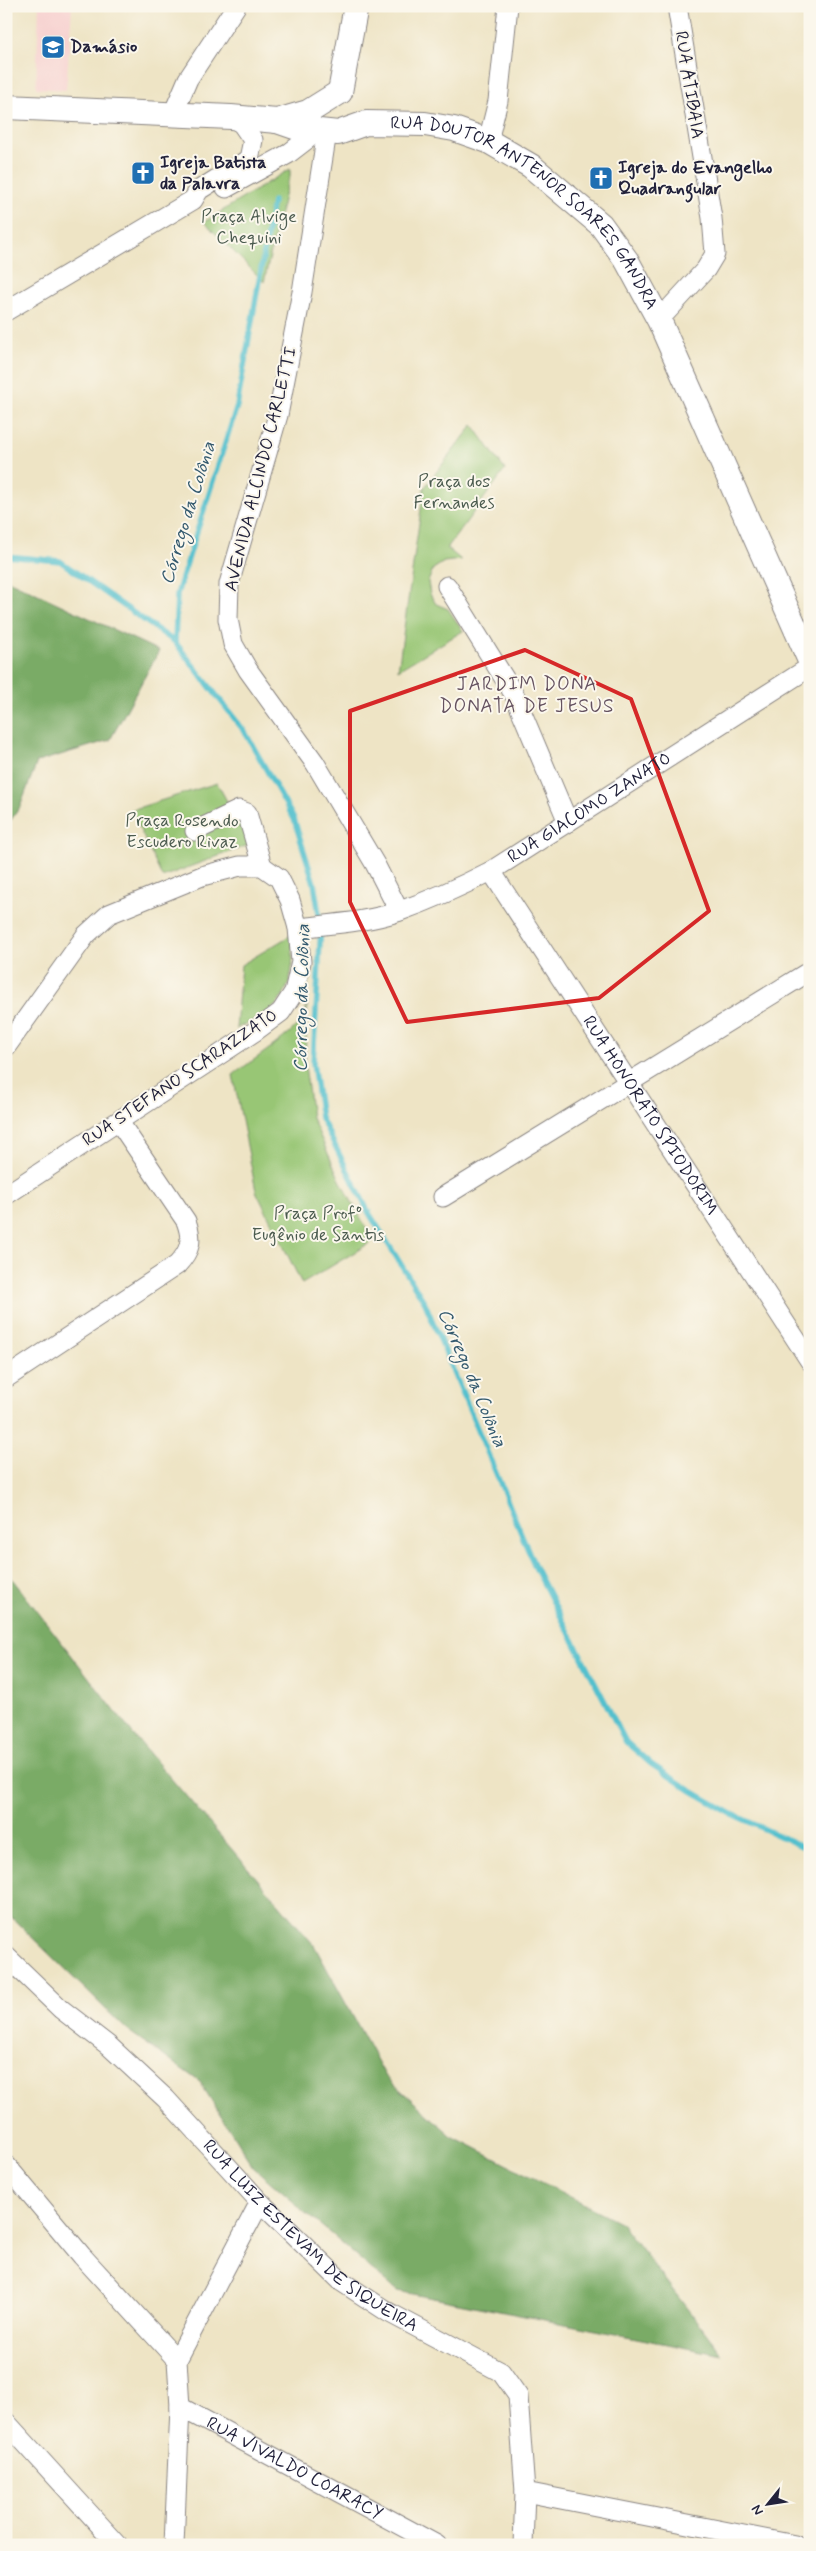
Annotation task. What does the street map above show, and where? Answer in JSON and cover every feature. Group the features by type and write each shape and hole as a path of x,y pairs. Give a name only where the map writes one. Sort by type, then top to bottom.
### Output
{"main road":[{"path":"356,6 340,92 350,111 366,124"},
{"path":"277,122 308,112 340,92"},
{"name":"RUA DOUTOR ANTENOR SOARES GANDRA","path":"6,106 230,117 277,122 300,129 338,133 366,124 425,124 454,129 488,141 531,166 601,225 627,261 659,320 810,662"}],"street":[{"path":"173,114 188,79 236,6"},
{"path":"488,141 498,101 508,6"},
{"name":"RUA ATIBAIA","path":"659,320 706,269 716,254 712,218 677,6"},
{"path":"6,311 193,200 199,190 249,159 253,140 242,124 230,117"},
{"path":"193,200 205,200 288,154 323,132"},
{"name":"AVENIDA ALCINDO CARLETTI","path":"323,132 302,292 278,415 229,584 228,619 234,644 248,670 315,763 375,864 399,912"},
{"path":"447,586 514,694 568,822"},
{"name":"RUA GIACOMO ZANATO","path":"305,927 356,921 399,912 452,891 491,871 810,667"},
{"path":"6,1047 86,935 109,914 202,876 240,866 262,866 247,813 239,810 195,831"},
{"name":"RUA STEFANO SCARAZZATO","path":"6,1194 119,1122 281,1012 294,992 302,962 305,927 279,878 262,866"},
{"name":"RUA HONORATO SPIODORIM","path":"491,871 810,1361"},
{"path":"443,1197 810,971"},
{"path":"6,1378 177,1265 186,1255 191,1244 186,1221 119,1122"},
{"name":"RUA LUIZ ESTEVAM DE SIQUEIRA","path":"6,1956 61,2009 108,2046 166,2099 260,2202 342,2282 388,2312 501,2372 518,2396 525,2492 524,2545"},
{"path":"6,2165 82,2256 177,2360"},
{"path":"174,2545 180,2407 177,2360 260,2202"},
{"name":"RUA VIVALDO COARACY","path":"180,2407 437,2545"},
{"path":"6,2422 118,2545"},
{"path":"525,2492 795,2545"}],"highlighted area":[{"path":"525,650 631,699 709,911 599,998 407,1022 350,902 350,711"}],"shaded area":[{"name":"Damásio","path":"39,6 72,6 66,90 36,88"}],"green space":[{"name":"Praça Alvige Chequini","path":"290,169 290,177 264,282 204,222"},
{"name":"Praça dos Fernandes","path":"473,425 505,470 447,548 461,560 444,562 433,569 428,582 430,594 436,604 448,609 463,631 398,670 424,488"},
{"path":"6,579 159,651 110,740 37,762 20,807 6,827"},
{"name":"Praça Rosendo Escudero Rivaz","path":"217,783 251,844 162,877 131,810"},
{"path":"291,935 293,953 291,971 282,997 267,1012 236,1029 241,965"},
{"name":"Praça Profº Eugênio de Santis","path":"308,976 305,1065 312,1118 340,1180 373,1241 302,1284 256,1191 233,1075 283,1038 300,1022 306,1006"},
{"path":"6,1571 132,1733 314,1945 386,2077 452,2136 621,2223 723,2355 397,2291 253,2167 200,2082 126,2029 6,1912"}],"waterway":[{"name":"Córrego da Colônia","path":"273,201 237,406 177,594 175,642 245,732 294,819 314,883 321,926 313,1063 321,1118 369,1213 425,1303 536,1569 626,1742 651,1764 690,1790 732,1814 810,1850"},
{"path":"6,556 60,561 175,642"}],"place":[{"name":"Damásio","path":"53,47"},
{"name":"Igreja Batista da Palavra","path":"143,173"},
{"name":"Igreja do Evangelho Quadrangular","path":"601,178"}],"district":[{"name":"JARDIM DONA DONATA DE JESUS","path":"527,695"}]}
